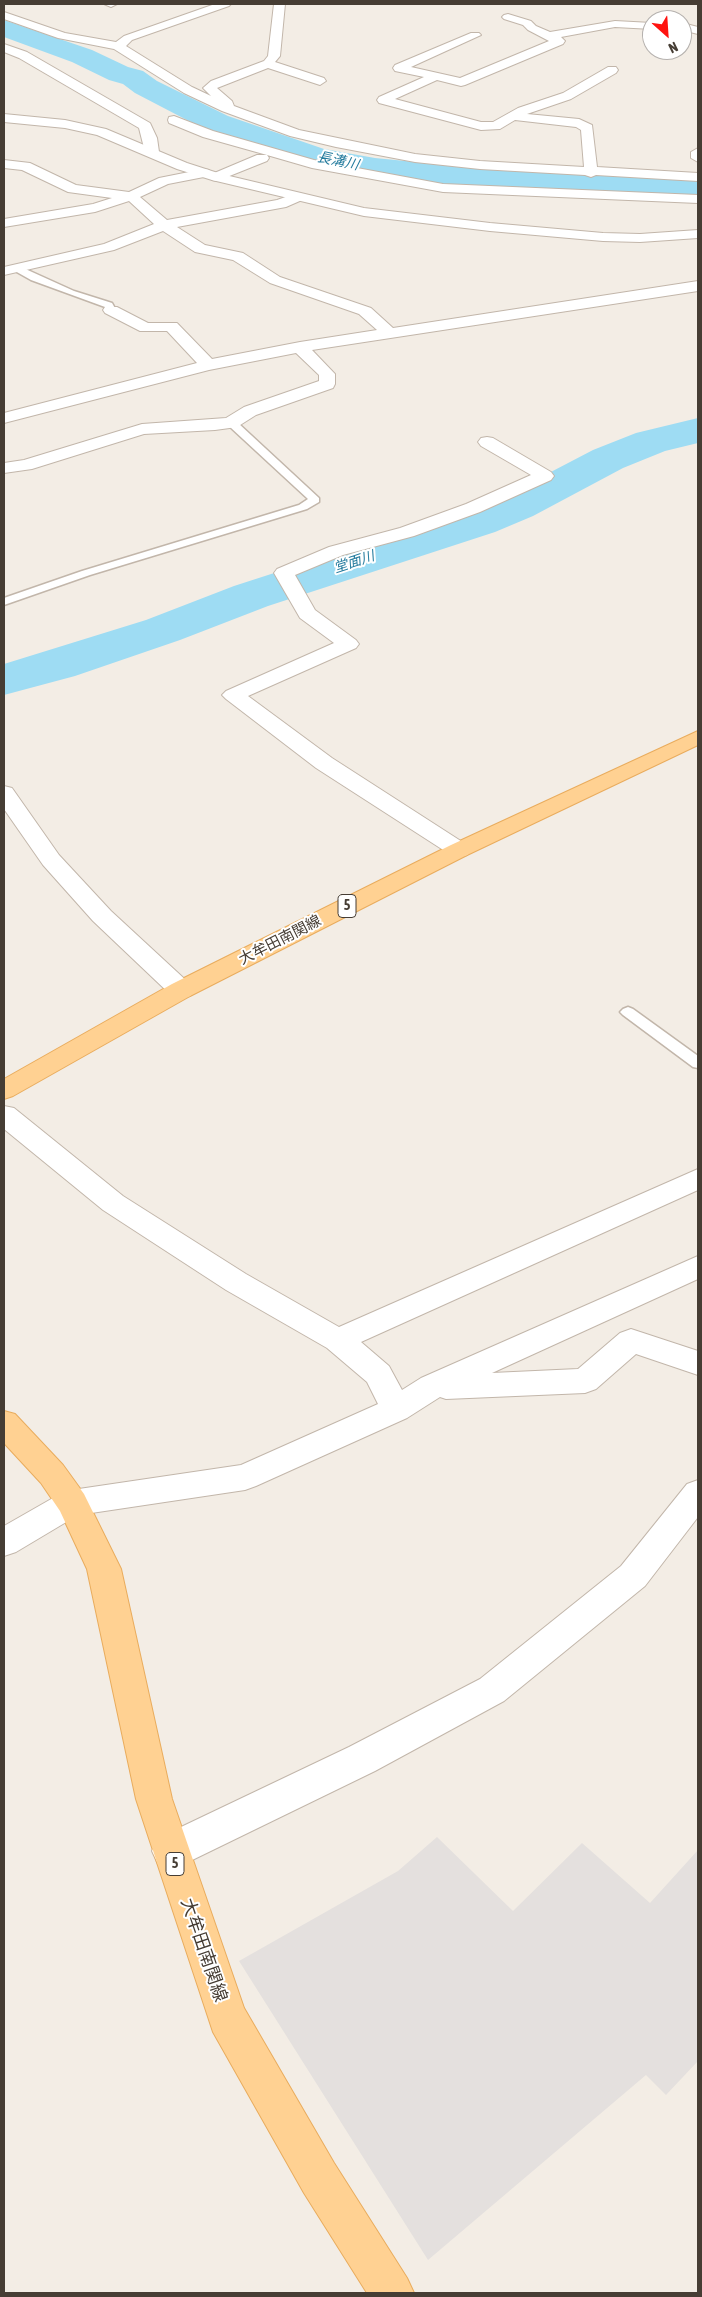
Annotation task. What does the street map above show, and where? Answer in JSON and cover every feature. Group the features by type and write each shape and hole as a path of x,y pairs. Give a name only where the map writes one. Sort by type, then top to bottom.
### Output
{"main road":[{"name":"大牟田南関線","path":"4,1090 181,990 459,850 698,736"},
{"name":"大牟田南関線","path":"4,1424 52,1474 72,1503 104,1569 154,1800 227,2018 318,2178 392,2293"}],"street":[{"path":"118,46 128,38 225,4"},
{"path":"227,108 228,104 209,88 268,64 274,56 280,4"},
{"path":"4,15 100,50 227,108 295,133 336,143 415,158 591,172 698,177"},
{"path":"475,35 399,68 461,82 560,41 532,28 528,23 508,17"},
{"path":"548,36 615,24 642,25"},
{"path":"635,36 642,34"},
{"path":"62,36 118,46 188,90"},
{"path":"4,48 23,55 145,126 150,138 152,152"},
{"path":"268,64 320,81"},
{"path":"437,76 384,100 481,126 495,126 513,116 567,96 612,70"},
{"path":"227,108 174,120 208,134 312,164 444,188 698,199"},
{"path":"579,123 591,112"},
{"path":"513,116 579,123 587,128 591,172"},
{"path":"4,118 66,124 101,132 182,166 211,175 297,197 395,217 548,234 640,238 698,234"},
{"path":"698,152 698,158"},
{"path":"4,223 94,208 131,196 164,181 211,175 262,158"},
{"path":"4,164 25,166 73,189 131,196 164,225 200,249 238,256 275,280 365,311 389,333"},
{"path":"4,271 109,247 164,225 281,204 297,197"},
{"path":"4,418 208,365 300,347 698,286"},
{"path":"111,310 146,328 171,326 208,365"},
{"path":"4,468 26,465 142,429 215,425 232,422 250,411 327,384 328,374 300,347"},
{"path":"459,850 324,763 233,695 349,644 306,614 284,573 336,551 407,532 473,508 545,476 487,442"},
{"path":"4,793 51,860 102,916 181,990"},
{"path":"4,1115 113,1203 236,1282 338,1340 378,1374 396,1410"},
{"path":"338,1340 698,1179"},
{"path":"4,1542 72,1503 245,1477 396,1410 432,1387 698,1268"},
{"path":"432,1387 586,1381 631,1341 698,1363"},
{"path":"171,1851 362,1759 492,1690 633,1576 698,1493"}],"lane":[{"path":"18,269 34,278 71,293 110,305 111,310"},
{"path":"4,602 86,573 303,507 315,500 234,425"},
{"path":"628,1012 698,1063"}],"shaded area":[{"path":"437,1837 513,1911 582,1843 650,1903 698,1850 698,2061 666,2095 646,2075 428,2260 239,1961 398,1871"}],"waterway":[{"name":"長溝川","path":"4,28 82,56 119,74 133,77 146,87 217,123 318,158 375,168 456,176 576,183 698,186"},
{"name":"堂面川","path":"4,680 57,665 163,630 251,596 479,522 517,507 564,484 608,459 651,442 698,431"}]}
